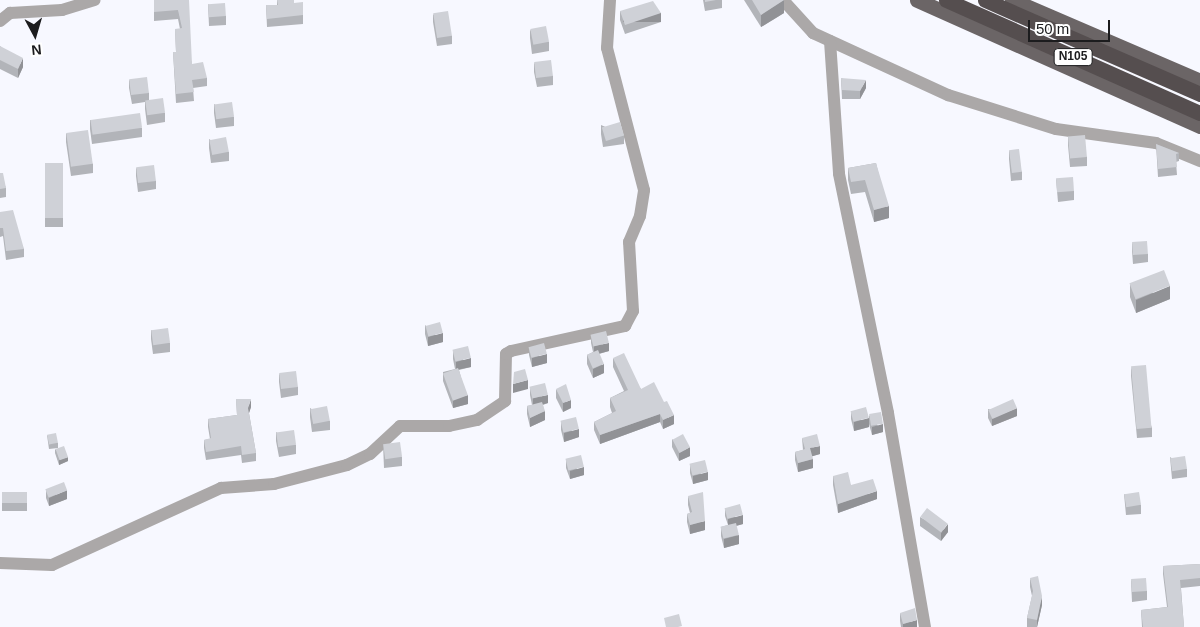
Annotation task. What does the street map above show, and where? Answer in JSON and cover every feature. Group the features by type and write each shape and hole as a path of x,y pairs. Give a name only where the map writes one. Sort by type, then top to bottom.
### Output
{"highway":[{"name":"N105","path":"946,0 1200,113"},
{"name":"N105","path":"986,0 1200,94"}],"main road":[{"path":"917,0 1200,126"},
{"path":"1012,0 1200,81"}],"street":[{"path":"0,20 10,13 62,10 95,0"},
{"path":"0,562 52,565 221,488 274,484 347,465 370,454 400,426 449,426 477,420 504,401 506,354 511,351 625,326 633,311 629,242 640,216 644,190 607,48 610,0"},
{"path":"784,0 804,26 830,41 985,107 1062,130 1122,134 1156,142 1200,161"},
{"path":"830,41 839,174 887,405 925,627"}],"building":[{"path":"154,0 189,0 192,64 203,62 207,78 192,80 194,92 176,94 173,52 176,52 175,29 182,28 178,10 154,12"},
{"path":"277,0 294,0 294,3 303,2 303,15 267,19 266,5 278,5"},
{"path":"752,0 784,0 761,15"},
{"path":"653,1 661,13 625,25 620,11"},
{"path":"225,3 226,16 209,17 208,4"},
{"path":"448,11 452,36 437,38 433,13"},
{"path":"546,26 549,42 533,45 530,29"},
{"path":"0,46 23,58 18,69 0,60"},
{"path":"551,60 553,76 536,78 534,62"},
{"path":"147,77 149,93 131,95 129,79"},
{"path":"841,78 866,80 860,91 842,90"},
{"path":"163,98 165,113 147,115 145,101"},
{"path":"232,102 234,117 216,119 214,105"},
{"path":"140,113 142,128 93,135 90,120"},
{"path":"620,122 624,135 606,141 602,128"},
{"path":"88,130 93,164 71,167 66,133"},
{"path":"1085,135 1087,157 1070,158 1068,136"},
{"path":"226,137 229,152 212,155 209,140"},
{"path":"1156,144 1179,153 1176,154 1177,167 1158,169"},
{"path":"1019,149 1022,172 1012,173 1009,150"},
{"path":"45,163 63,163 63,218 45,218"},
{"path":"876,163 889,206 874,210 865,180 851,182 848,168"},
{"path":"154,165 156,181 138,183 136,167"},
{"path":"0,173 3,173 6,188 0,189"},
{"path":"1073,177 1074,191 1057,192 1056,178"},
{"path":"13,210 24,249 6,251 3,228 0,228 0,212"},
{"path":"1147,241 1148,254 1133,255 1132,242"},
{"path":"1164,270 1170,286 1136,299 1129,283"},
{"path":"440,322 443,333 428,337 426,326"},
{"path":"168,328 170,343 153,345 151,330"},
{"path":"606,331 609,343 593,347 590,335"},
{"path":"544,343 547,354 531,358 529,347"},
{"path":"468,346 471,358 455,362 452,350"},
{"path":"598,350 604,364 593,368 587,355"},
{"path":"624,353 641,389 654,382 664,402 667,401 674,415 663,420 660,414 600,435 594,422 616,411 610,398 628,390 613,358"},
{"path":"1146,365 1151,428 1137,429 1131,366"},
{"path":"458,368 468,395 453,401 443,373"},
{"path":"525,369 528,380 513,384 514,372"},
{"path":"296,371 298,387 281,389 279,373"},
{"path":"545,383 548,395 532,399 529,387"},
{"path":"566,384 571,400 563,403 556,389"},
{"path":"236,399 251,399 248,408 256,453 242,455 241,446 206,452 204,440 211,438 208,419 237,415"},
{"path":"1013,399 1017,408 992,419 988,410"},
{"path":"542,402 545,411 530,418 527,406"},
{"path":"327,406 330,421 313,424 310,409"},
{"path":"866,407 869,418 853,422 851,411"},
{"path":"881,412 883,424 871,426 869,414"},
{"path":"576,417 579,429 563,433 560,421"},
{"path":"294,430 296,445 278,447 276,433"},
{"path":"56,433 58,443 49,445 47,435"},
{"path":"683,434 690,447 679,453 672,440"},
{"path":"817,434 820,446 810,448 813,459 798,463 795,452 805,449 802,438"},
{"path":"400,442 402,457 385,459 383,444"},
{"path":"64,446 68,457 60,460 56,449"},
{"path":"581,455 584,467 568,471 565,459"},
{"path":"1185,456 1187,469 1172,471 1170,458"},
{"path":"705,460 708,472 692,476 689,464"},
{"path":"848,472 851,485 873,479 877,491 838,504 833,476"},
{"path":"64,482 67,490 49,498 45,489"},
{"path":"2,492 27,492 27,503 2,503"},
{"path":"703,492 705,521 690,525 687,514 692,512 688,496"},
{"path":"1139,492 1141,505 1126,507 1124,494"},
{"path":"740,504 743,515 727,519 725,508"},
{"path":"927,508 948,524 941,532 920,517"},
{"path":"736,523 739,535 723,539 720,527"},
{"path":"1200,564 1200,578 1180,580 1184,627 1143,627 1141,610 1168,607 1163,566"},
{"path":"1038,576 1042,596 1037,620 1027,618 1033,591 1030,578"},
{"path":"1146,578 1147,591 1132,592 1131,579"},
{"path":"915,608 917,620 903,624 900,613"},
{"path":"679,614 682,626 666,627 664,618"}]}
